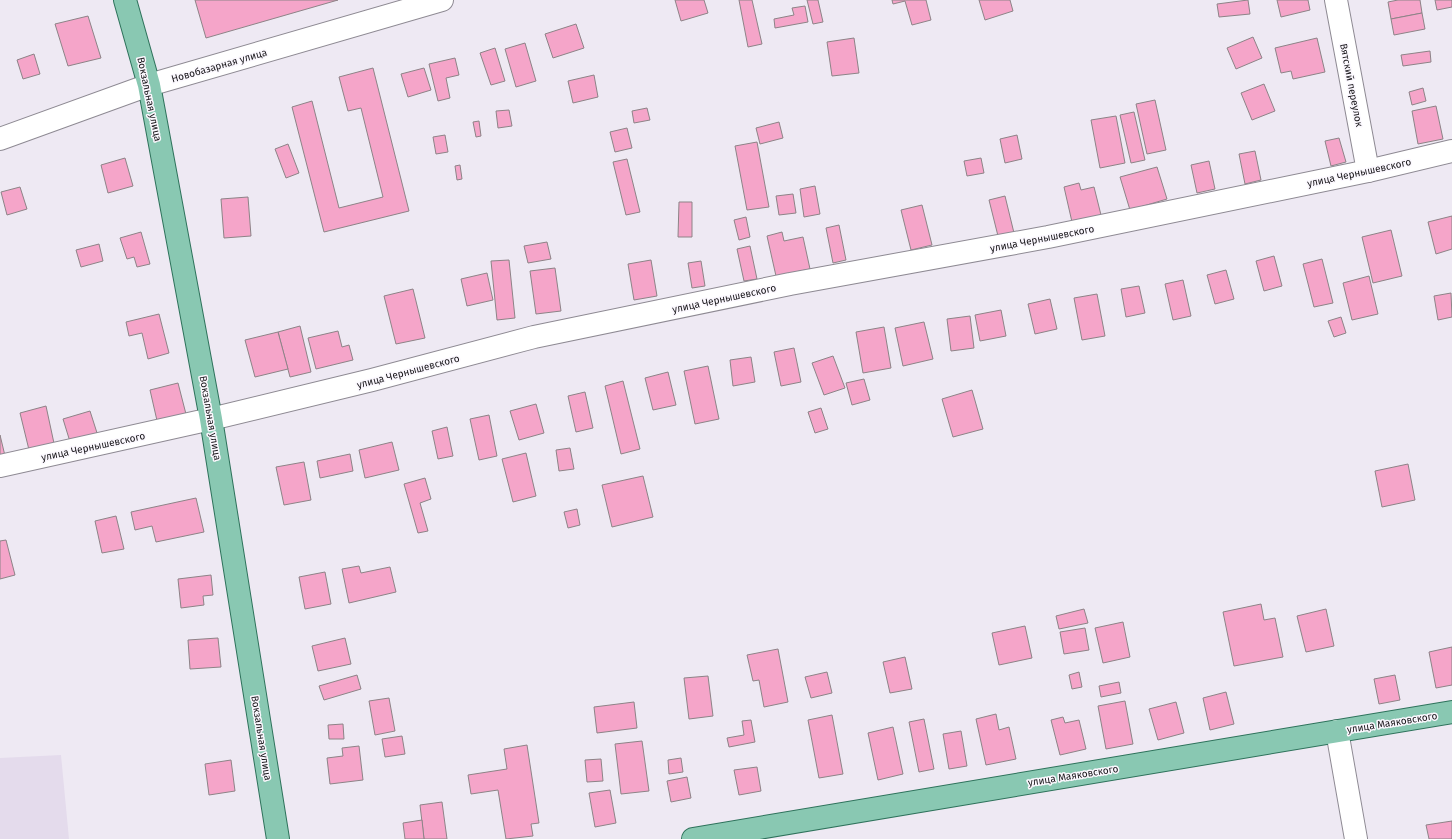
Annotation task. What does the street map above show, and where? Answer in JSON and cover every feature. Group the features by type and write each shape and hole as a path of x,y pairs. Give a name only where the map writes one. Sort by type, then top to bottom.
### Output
{"main road":[{"name":"Вокзальная улица","path":"125,0 149,85 211,420 278,839"},
{"name":"улица Маяковского","path":"694,839 1452,712"}],"street":[{"name":"Новобазарная улица","path":"0,139 149,85 442,0"},
{"name":"Вятский переулок","path":"1336,0 1368,171"},
{"name":"улица Чернышевского","path":"0,466 211,420 372,380 534,337 790,284 1048,237 1368,171 1452,151"},
{"path":"1337,731 1356,839"}],"shaded area":[{"path":"61,755 69,839 0,839 0,758"}],"building":[{"path":"195,0 338,0 206,38"},
{"path":"675,0 704,0 708,13 681,21"},
{"path":"739,0 752,0 762,44 748,47"},
{"path":"807,0 818,0 823,22 813,24"},
{"path":"892,0 926,0 931,20 912,25 905,1 893,4"},
{"path":"979,0 1010,0 1013,11 985,20"},
{"path":"1248,0 1250,14 1219,17 1217,4"},
{"path":"1277,0 1308,0 1310,10 1281,17"},
{"path":"1398,0 1420,0 1422,13 1391,19 1388,2"},
{"path":"1435,0 1452,0 1452,7 1437,10"},
{"path":"805,6 808,22 775,28 774,19 794,15 792,8"},
{"path":"1422,13 1425,29 1394,35 1391,19"},
{"path":"88,16 101,58 68,66 55,24"},
{"path":"576,24 584,48 553,58 545,34"},
{"path":"1253,37 1262,58 1236,69 1227,48"},
{"path":"854,38 859,73 832,76 827,42"},
{"path":"1317,38 1325,72 1293,79 1291,71 1281,73 1275,48"},
{"path":"525,43 536,81 516,87 505,49"},
{"path":"495,48 505,81 491,85 480,53"},
{"path":"1430,51 1431,62 1403,66 1401,55"},
{"path":"34,54 40,74 23,79 17,60"},
{"path":"455,58 459,75 446,78 450,98 438,101 429,64"},
{"path":"373,68 409,211 324,232 292,107 312,101 339,208 383,197 361,108 348,111 339,77"},
{"path":"424,68 431,90 408,97 401,74"},
{"path":"594,75 598,97 573,103 568,81"},
{"path":"1264,84 1275,111 1252,120 1241,93"},
{"path":"1423,88 1426,101 1412,105 1409,92"},
{"path":"1155,100 1166,150 1147,154 1136,104"},
{"path":"1436,106 1443,139 1418,144 1412,111"},
{"path":"647,108 650,120 634,123 632,111"},
{"path":"509,110 512,126 498,128 496,111"},
{"path":"1134,112 1145,160 1131,163 1120,115"},
{"path":"1116,116 1125,163 1100,168 1091,120"},
{"path":"479,121 481,136 476,137 473,122"},
{"path":"779,122 783,138 760,144 756,128"},
{"path":"627,128 632,148 615,152 610,132"},
{"path":"445,135 448,152 436,154 433,137"},
{"path":"1017,135 1022,159 1005,163 1000,139"},
{"path":"1339,138 1346,162 1331,166 1325,141"},
{"path":"757,142 769,207 747,210 735,146"},
{"path":"288,144 299,173 286,178 275,149"},
{"path":"1255,151 1261,180 1245,184 1239,154"},
{"path":"125,158 133,186 108,193 101,165"},
{"path":"981,158 984,173 967,176 964,161"},
{"path":"627,159 640,212 626,215 613,162"},
{"path":"1209,161 1215,189 1197,193 1191,165"},
{"path":"460,165 462,179 457,180 455,166"},
{"path":"1157,167 1167,199 1130,210 1120,177"},
{"path":"1079,183 1081,190 1094,187 1101,215 1072,222 1064,187"},
{"path":"815,186 820,214 804,217 800,189"},
{"path":"20,187 27,209 7,215 1,192"},
{"path":"793,194 796,213 779,215 776,196"},
{"path":"1005,196 1014,233 998,236 989,200"},
{"path":"248,197 251,236 224,238 221,199"},
{"path":"679,202 692,202 692,237 678,237"},
{"path":"922,205 932,245 911,250 901,210"},
{"path":"1452,216 1452,249 1436,254 1428,222"},
{"path":"746,217 750,237 739,240 734,220"},
{"path":"839,225 846,260 833,263 826,228"},
{"path":"1391,230 1402,276 1373,283 1362,237"},
{"path":"141,232 150,264 137,267 134,257 127,259 120,238"},
{"path":"782,232 784,241 803,237 810,269 776,276 767,236"},
{"path":"547,242 551,259 528,263 524,246"},
{"path":"99,244 103,261 81,267 76,250"},
{"path":"750,246 757,279 744,281 737,249"},
{"path":"1274,256 1282,286 1264,291 1256,261"},
{"path":"1322,259 1333,303 1314,307 1303,264"},
{"path":"509,260 515,318 497,320 491,261"},
{"path":"651,260 657,296 634,300 628,264"},
{"path":"701,261 705,286 692,288 688,263"},
{"path":"555,268 561,311 536,314 530,271"},
{"path":"1226,270 1234,299 1215,304 1207,275"},
{"path":"487,273 493,300 467,306 461,279"},
{"path":"1369,276 1378,314 1352,320 1343,283"},
{"path":"1183,280 1191,316 1173,320 1165,284"},
{"path":"1139,286 1145,313 1126,317 1121,289"},
{"path":"413,289 425,338 396,344 384,296"},
{"path":"1451,293 1452,317 1438,320 1434,296"},
{"path":"1097,294 1105,336 1082,340 1074,298"},
{"path":"1050,299 1057,329 1035,334 1028,304"},
{"path":"1001,310 1006,336 980,341 975,315"},
{"path":"159,314 169,353 148,359 142,333 129,336 126,322"},
{"path":"970,316 974,348 951,351 947,319"},
{"path":"1341,317 1346,333 1334,337 1328,321"},
{"path":"924,322 933,359 903,366 895,328"},
{"path":"300,326 311,372 290,377 278,332"},
{"path":"884,327 891,368 863,373 856,332"},
{"path":"338,331 342,347 349,345 353,360 316,369 308,338"},
{"path":"278,332 288,369 255,377 245,340"},
{"path":"794,348 801,382 781,386 774,352"},
{"path":"833,356 845,388 824,395 812,363"},
{"path":"751,357 755,382 733,386 730,360"},
{"path":"708,366 719,419 695,424 684,371"},
{"path":"668,372 676,405 653,410 645,378"},
{"path":"864,379 870,400 852,405 846,383"},
{"path":"623,381 640,449 621,454 605,386"},
{"path":"178,383 187,418 158,425 150,390"},
{"path":"972,390 983,429 953,437 942,399"},
{"path":"585,392 593,428 576,432 568,396"},
{"path":"536,404 544,433 519,440 510,411"},
{"path":"46,406 55,448 30,454 20,413"},
{"path":"821,408 828,429 815,433 808,412"},
{"path":"90,411 98,436 71,445 63,419"},
{"path":"489,415 497,456 479,460 470,419"},
{"path":"447,427 453,456 438,459 432,431"},
{"path":"0,435 6,460 0,461"},
{"path":"392,442 399,470 365,478 359,450"},
{"path":"570,448 574,469 559,471 556,450"},
{"path":"526,453 536,496 513,502 502,459"},
{"path":"350,454 353,471 320,478 317,461"},
{"path":"304,462 311,500 284,505 276,467"},
{"path":"1408,464 1415,500 1382,507 1375,471"},
{"path":"643,476 653,517 612,527 602,485"},
{"path":"425,478 431,499 420,503 428,531 418,533 404,484"},
{"path":"196,498 204,532 156,542 152,526 135,530 131,512"},
{"path":"577,509 580,525 568,528 564,512"},
{"path":"116,516 124,549 102,553 95,521"},
{"path":"6,540 15,575 0,579 0,541"},
{"path":"359,566 361,573 390,567 396,592 349,603 342,569"},
{"path":"325,572 331,604 305,609 299,577"},
{"path":"211,575 213,595 203,596 204,605 181,608 178,579"},
{"path":"1261,604 1264,620 1275,618 1283,657 1234,666 1223,612"},
{"path":"1084,609 1088,623 1059,629 1056,616"},
{"path":"1326,609 1334,646 1306,652 1297,616"},
{"path":"1123,622 1130,657 1103,663 1095,628"},
{"path":"1025,626 1032,658 999,665 992,633"},
{"path":"1085,628 1089,650 1064,654 1060,632"},
{"path":"218,638 221,667 190,669 188,640"},
{"path":"345,638 351,664 318,671 312,646"},
{"path":"1452,647 1452,685 1436,688 1429,652"},
{"path":"778,649 788,702 764,707 759,680 753,681 747,655"},
{"path":"905,657 912,689 890,693 883,662"},
{"path":"827,672 832,693 811,698 805,677"},
{"path":"1079,672 1082,687 1072,689 1069,675"},
{"path":"357,675 361,689 324,700 319,686"},
{"path":"1395,675 1400,700 1379,704 1374,679"},
{"path":"708,676 713,716 689,719 684,678"},
{"path":"1119,682 1121,693 1101,697 1099,686"},
{"path":"1226,692 1234,724 1210,730 1203,698"},
{"path":"389,698 395,731 375,735 369,701"},
{"path":"1125,701 1133,744 1106,749 1098,706"},
{"path":"634,702 637,728 597,733 594,707"},
{"path":"1176,702 1184,733 1158,740 1149,709"},
{"path":"996,714 999,730 1009,727 1016,759 986,765 976,719"},
{"path":"832,715 843,774 819,778 808,720"},
{"path":"1063,717 1065,723 1079,720 1086,749 1060,755 1051,720"},
{"path":"924,719 934,769 919,772 909,722"},
{"path":"751,720 755,742 729,747 727,738 744,735 742,721"},
{"path":"343,724 344,739 329,739 328,725"},
{"path":"893,727 903,774 878,780 868,733"},
{"path":"961,731 967,766 949,769 943,734"},
{"path":"402,736 405,754 385,757 382,739"},
{"path":"642,741 649,791 621,794 615,744"},
{"path":"527,745 539,823 531,824 533,836 506,839 498,790 471,794 468,775 507,769 504,749"},
{"path":"359,746 363,780 330,784 327,758 343,756 342,748"},
{"path":"681,758 683,772 669,774 668,760"},
{"path":"601,759 603,781 587,782 585,760"},
{"path":"231,760 235,791 209,795 205,764"},
{"path":"757,767 761,791 739,795 734,770"},
{"path":"687,777 691,798 671,802 667,781"},
{"path":"610,790 616,823 595,827 589,793"},
{"path":"442,802 447,839 424,839 420,805"},
{"path":"422,820 424,839 405,839 403,823"},
{"path":"1452,821 1452,839 1429,839 1426,825"}]}
